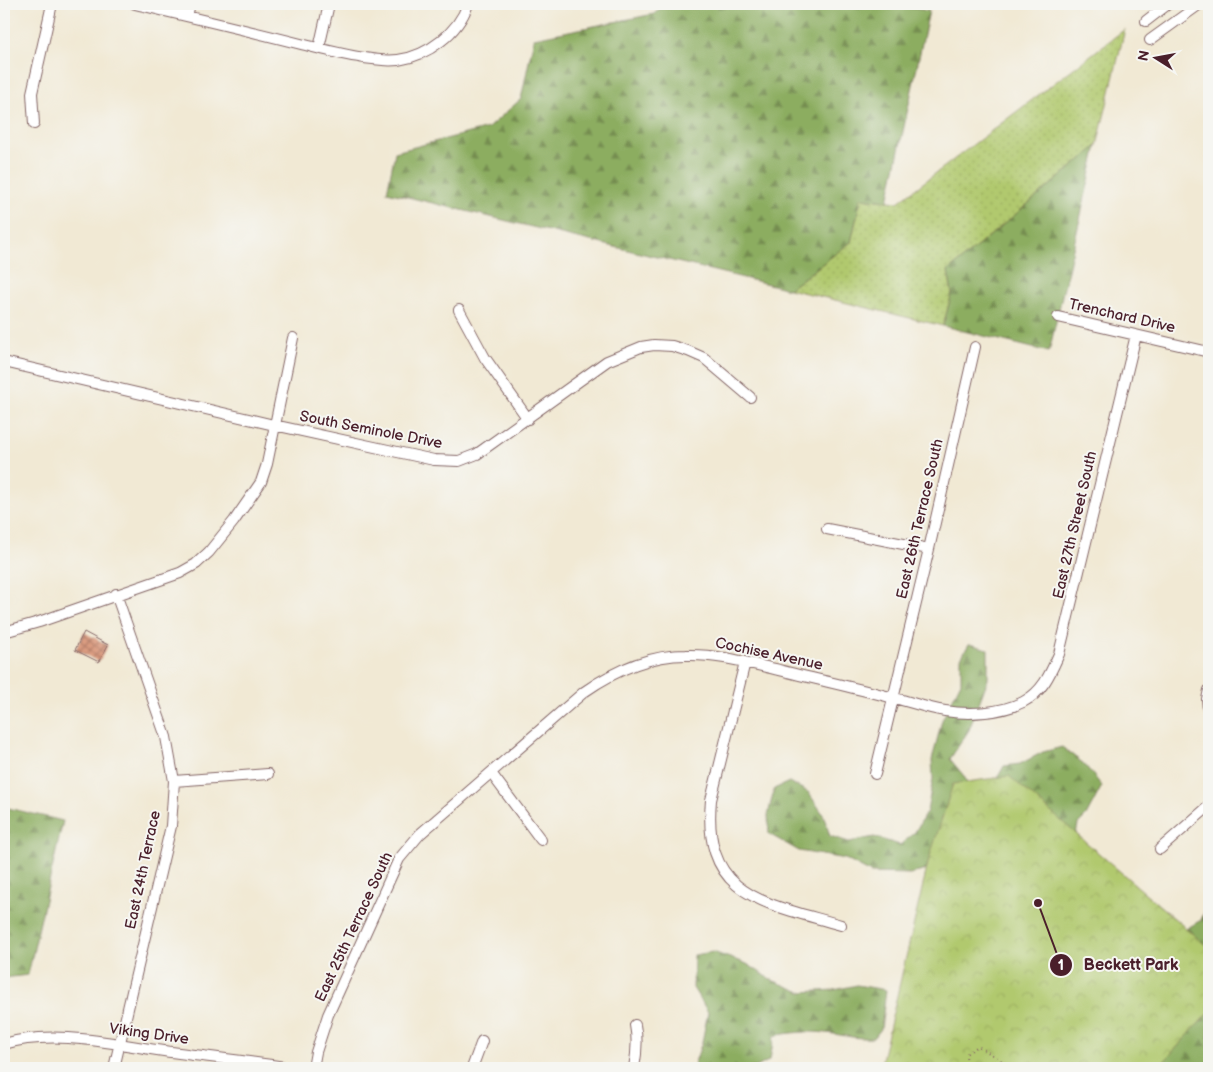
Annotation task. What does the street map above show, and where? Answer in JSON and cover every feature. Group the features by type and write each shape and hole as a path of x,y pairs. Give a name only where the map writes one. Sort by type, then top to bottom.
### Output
{"street":[{"path":"34,124 32,93 52,4"},
{"path":"135,4 376,60 398,60 429,49 452,33 466,11 468,4"},
{"path":"187,16 190,4"},
{"path":"319,48 329,4"},
{"path":"1146,21 1168,4"},
{"path":"1150,40 1200,4"},
{"path":"459,310 486,358 528,419"},
{"name":"Trenchard Drive","path":"1058,317 1209,352"},
{"name":"East 27th Street South","path":"1015,705 1024,701 1042,686 1060,654 1136,335"},
{"path":"4,632 39,622 180,573 196,564 209,552 234,521 261,482 267,464 293,338"},
{"name":"South Seminole Drive","path":"4,362 274,426 434,460 459,461 477,454 606,362 641,347 654,345 672,346 704,358 750,397"},
{"name":"East 26th Terrace South","path":"875,774 975,347"},
{"path":"827,529 929,548"},
{"name":"East 24th Terrace","path":"114,1068 171,826 174,781 166,737 116,594"},
{"name":"Cochise Avenue","path":"491,773 584,692 604,678 654,658 684,654 714,656 745,662 945,711 983,713 1015,705"},
{"path":"745,662 711,800 709,822 713,848 725,872 735,884 751,896 767,904 841,924"},
{"path":"1209,690 1207,699 1209,721"},
{"path":"491,773 541,840"},
{"name":"East 25th Terrace South","path":"313,1068 328,1015 399,859 420,834 491,773"},
{"path":"174,781 268,774"},
{"path":"1160,849 1209,806"},
{"path":"634,1025 638,1039 634,1068"},
{"name":"Viking Drive","path":"4,1044 17,1040 60,1038 120,1044 290,1068"},
{"path":"472,1068 482,1041"}],"path":[{"path":"967,1068 966,1054 978,1046 1007,1064 1005,1068"}],"green space":[{"path":"665,4 891,4 929,11 888,201 861,198 851,242 789,289 387,192 395,152 488,128 521,99 534,38 654,14"},
{"path":"1125,29 1097,146 948,271 952,293 943,326 789,289 851,242 861,198 898,202"},
{"path":"1097,146 1049,352 943,326 952,293 948,271"},
{"path":"969,644 988,649 988,679 969,730 950,759 964,776 971,791 992,788 1004,766 1020,764 1043,752 1062,747 1084,764 1102,786 1086,816 1078,824 1074,845 1171,938 1201,920 1209,901 1209,1068 1110,1068 937,868 910,874 871,873 845,859 799,851 769,834 768,815 774,789 789,782 808,792 823,814 830,836 849,842 874,837 900,845 915,832 927,811 933,779 932,760 942,720 961,682 961,658"},
{"path":"1009,776 1209,948 1209,1012 1158,1068 880,1068 929,859 953,784"},
{"path":"4,807 63,821 28,975 4,978"},
{"path":"713,952 747,964 772,980 801,992 834,990 857,985 886,990 881,1029 874,1038 813,1032 774,1036 770,1060 755,1068 693,1068 702,1042 708,1012 693,988 694,955"}],"building":[{"path":"84,632 108,645 99,662 75,650"}],"place":[{"name":"Beckett Park","path":"1038,903"}]}
